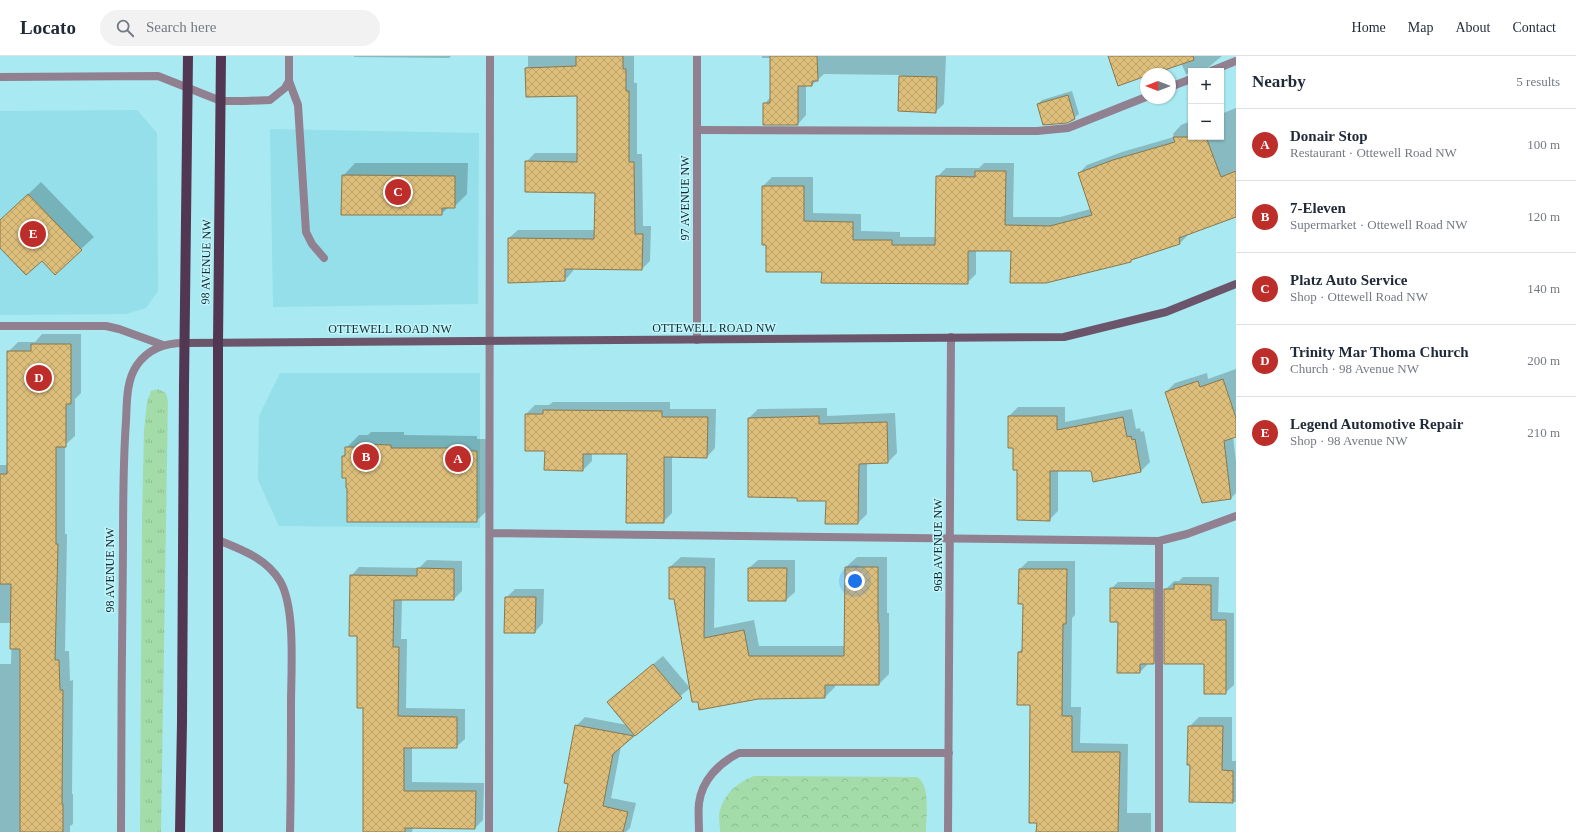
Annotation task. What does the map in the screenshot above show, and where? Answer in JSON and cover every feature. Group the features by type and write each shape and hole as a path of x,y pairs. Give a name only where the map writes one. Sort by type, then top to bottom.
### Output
{"main road":[{"name":"98 AVENUE NW","path":"180,832 188,56"},
{"name":"98 AVENUE NW","path":"218,832 218,342 221,56"}],"street":[{"path":"289,56 289,81 298,105 306,232 312,244 324,258"},
{"path":"489,832 490,56"},
{"name":"97 AVENUE NW","path":"697,340 698,56"},
{"path":"1218,68 1236,61"},
{"path":"0,77 158,76 221,100 270,100 284,88 289,81"},
{"path":"1176,85 1188,80"},
{"path":"697,130 1038,131 1068,128 1140,99"},
{"name":"OTTEWELL ROAD NW","path":"184,343 1064,337 1166,312 1236,284"},
{"path":"0,326 106,326 119,329 163,345"},
{"name":"96B AVENUE NW","path":"948,832 951,337"},
{"name":"98 AVENUE NW","path":"121,832 123,454 128,391 131,378 137,365 145,356 163,345 171,343 184,343"},
{"path":"490,533 1159,541 1187,534 1236,516"},
{"path":"218,540 255,556 270,568 280,582 287,598 290,614 291,666 290,832"},
{"path":"1159,541 1159,832"},
{"path":"699,832 699,803 704,786 714,770 727,759 739,753 949,752"}],"shaded area":[{"path":"137,110 157,133 158,291 146,308 126,314 0,315 0,111"},
{"path":"270,129 479,133 478,304 273,307"},
{"path":"280,373 480,373 480,528 279,526 258,480 259,416"}],"green space":[{"path":"158,389 166,393 168,401 161,832 140,832 144,430 147,402 151,391"},
{"path":"754,776 917,777 921,781 926,794 926,832 720,832 719,812 725,798 743,781"}],"building":[{"path":"576,56 623,56 623,69 626,69 626,91 629,91 629,162 634,162 635,234 643,234 642,270 565,269 565,281 508,283 508,238 594,239 595,193 525,192 525,161 577,162 577,96 526,97 525,68 576,66"},
{"path":"770,56 817,56 818,81 812,81 812,86 798,86 798,125 763,125 763,103 770,103"},
{"path":"1108,56 1193,56 1194,60 1171,68 1140,68 1140,78 1118,86"},
{"path":"899,76 937,77 936,113 898,111"},
{"path":"1068,95 1075,119 1067,123 1043,125 1037,104"},
{"path":"1173,137 1188,137 1188,140 1207,140 1221,177 1236,171 1236,217 1179,238 1180,244 1131,260 1131,262 1046,283 1010,283 1011,251 968,251 968,284 821,283 822,272 766,272 766,245 762,245 762,186 804,186 804,221 853,222 853,240 892,240 892,245 935,245 936,176 975,177 975,171 1006,171 1005,225 1050,226 1092,215 1078,173 1113,160 1175,142"},
{"path":"342,175 455,176 455,208 442,208 442,215 341,215"},
{"path":"28,194 82,250 55,275 42,261 26,275 0,248 0,220"},
{"path":"31,344 71,344 71,404 66,404 66,447 56,447 56,544 58,544 55,660 59,660 60,690 63,690 63,832 20,832 20,649 10,649 11,584 0,584 0,474 7,474 7,351 31,351"},
{"path":"1223,379 1236,418 1236,437 1224,441 1231,499 1202,503 1165,392 1198,381 1200,387"},
{"path":"543,410 662,411 662,417 708,417 707,458 664,457 664,523 626,523 627,454 583,454 583,471 544,470 545,451 525,451 525,414 543,414"},
{"path":"819,416 819,424 887,422 888,463 859,464 858,524 825,524 826,501 797,501 797,498 748,497 748,418"},
{"path":"1008,416 1057,416 1057,430 1123,417 1127,437 1131,436 1132,440 1135,439 1141,472 1093,482 1091,471 1050,471 1050,521 1017,520 1017,470 1013,470 1013,448 1008,448"},
{"path":"357,444 391,445 391,448 464,448 464,451 477,451 477,522 347,522 347,488 346,478 342,478 342,456 345,456 345,447 357,447"},
{"path":"669,567 705,567 704,638 744,630 749,656 844,656 845,567 878,567 879,685 825,685 825,698 758,699 699,710 698,702 692,702 674,599 669,599"},
{"path":"417,568 454,569 454,600 394,600 393,647 399,647 398,716 457,717 457,748 404,748 404,791 476,791 475,829 405,828 405,832 363,832 363,708 357,708 357,636 349,636 350,575 417,576"},
{"path":"748,568 787,568 786,601 748,601"},
{"path":"1019,569 1067,569 1066,624 1063,624 1062,716 1072,716 1072,752 1120,752 1118,832 1036,832 1037,823 1029,823 1030,705 1017,705 1018,652 1022,652 1023,604 1018,604"},
{"path":"1174,584 1211,585 1211,620 1226,620 1226,694 1204,694 1204,664 1164,664 1164,589 1174,589"},
{"path":"1110,588 1154,589 1154,664 1140,664 1140,673 1117,673 1118,622 1110,622"},
{"path":"505,597 536,597 535,633 504,633"},
{"path":"653,664 682,698 635,736 607,702"},
{"path":"575,725 634,736 613,754 603,806 628,812 623,832 558,832 568,784 564,783"},
{"path":"1188,726 1223,726 1222,770 1233,771 1233,803 1189,802 1190,765 1187,765"}],"place":[{"name":"Platz Auto Service","path":"398,192"},
{"name":"Legend Automotive Repair","path":"33,234"},
{"name":"Trinity Mar Thoma Church","path":"39,378"},
{"name":"7-Eleven","path":"366,457"},
{"name":"Donair Stop","path":"458,459"}]}
